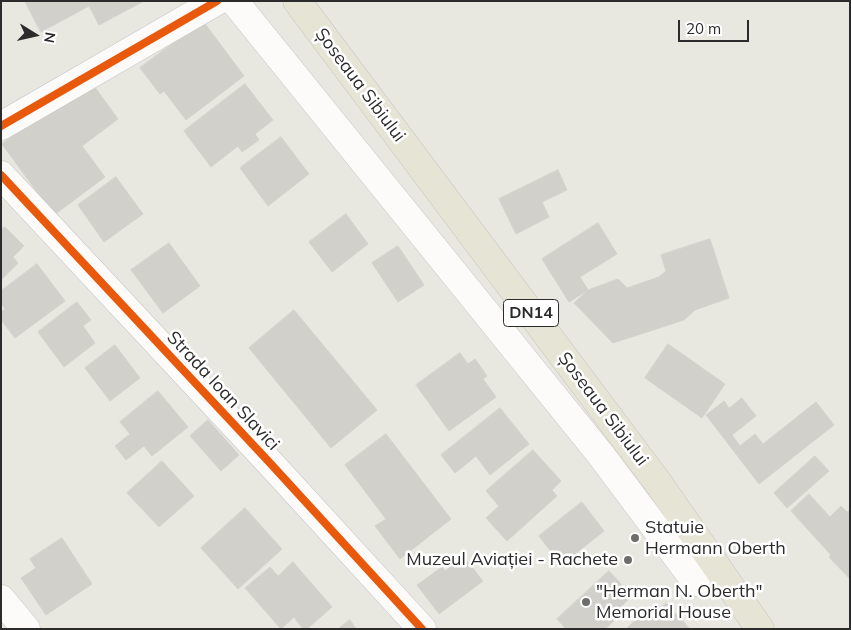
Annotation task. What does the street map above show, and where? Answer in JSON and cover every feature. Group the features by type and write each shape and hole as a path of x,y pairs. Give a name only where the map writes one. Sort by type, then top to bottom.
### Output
{"main road":[{"name":"Șoseaua Sibiului","path":"296,1 654,476 760,629"}],"street":[{"path":"1,126 217,1"},
{"path":"234,1 601,455 696,582"},
{"name":"Strada Ioan Slavici","path":"1,175 264,456 422,629"},
{"path":"1,599 26,629"}],"building":[{"path":"25,1 144,1 99,25 89,6 41,32"},
{"path":"203,21 244,76 186,120 164,91 160,94 140,68"},
{"path":"89,79 118,119 82,146 105,177 54,215 2,144"},
{"path":"245,84 273,120 255,134 259,140 242,152 238,146 211,167 184,131"},
{"path":"281,137 309,174 268,206 240,168"},
{"path":"558,170 567,190 542,202 549,217 516,234 499,199"},
{"path":"116,177 143,214 104,242 78,205"},
{"path":"346,214 368,244 332,272 309,242"},
{"path":"598,223 617,254 580,277 588,290 569,302 542,259"},
{"path":"5,227 24,246 13,257 18,263 1,280 1,230"},
{"path":"710,239 729,298 695,310 684,320 613,343 574,303 588,290 618,279 627,288 659,277 666,271 661,255"},
{"path":"169,243 200,286 163,313 131,270"},
{"path":"398,246 424,285 398,302 372,263"},
{"path":"37,264 65,301 15,338 1,320 1,312 5,309 1,303 1,291"},
{"path":"77,302 91,320 83,326 95,343 64,367 38,332"},
{"path":"294,310 377,410 331,448 249,348"},
{"path":"668,344 725,384 702,418 645,378"},
{"path":"115,345 140,378 110,401 85,368"},
{"path":"460,353 468,364 475,359 487,376 483,379 496,397 449,431 416,385"},
{"path":"158,391 188,427 152,456 144,446 126,460 115,446 130,434 120,422"},
{"path":"742,398 756,416 732,435 740,446 755,434 763,444 816,402 834,425 759,484 706,415 724,401 729,408"},
{"path":"500,408 529,444 490,475 476,456 455,473 441,455"},
{"path":"208,420 239,455 221,471 190,436"},
{"path":"386,434 451,519 400,559 375,526 386,519 345,465"},
{"path":"533,450 561,481 552,490 557,496 507,541 486,518 499,506 486,491"},
{"path":"815,456 829,471 787,508 774,493"},
{"path":"162,461 194,496 159,527 127,493"},
{"path":"809,494 830,517 841,506 847,512 850,510 850,579 791,511"},
{"path":"582,502 604,531 561,565 539,536"},
{"path":"245,508 282,549 238,589 201,548"},
{"path":"62,538 92,584 46,615 21,578 36,568 30,559"},
{"path":"464,557 483,581 439,614 417,585 442,567 445,571"},
{"path":"293,562 332,607 307,629 303,629 294,617 281,629 245,588 270,567 278,576"},
{"path":"609,571 632,596 610,617 614,621 605,629 566,629 557,619"},
{"path":"666,603 690,629 626,629 644,612 651,618"},
{"path":"350,620 356,629 338,629"}],"cycle path":[{"path":"1,126 217,1"},
{"path":"1,175 422,629"}],"place":[{"name":"Statuie Hermann Oberth","path":"635,538"},
{"name":"Muzeul Aviației - Rachete","path":"628,560"},
{"name":"\"Herman N. Oberth\" Memorial House","path":"586,602"}]}
